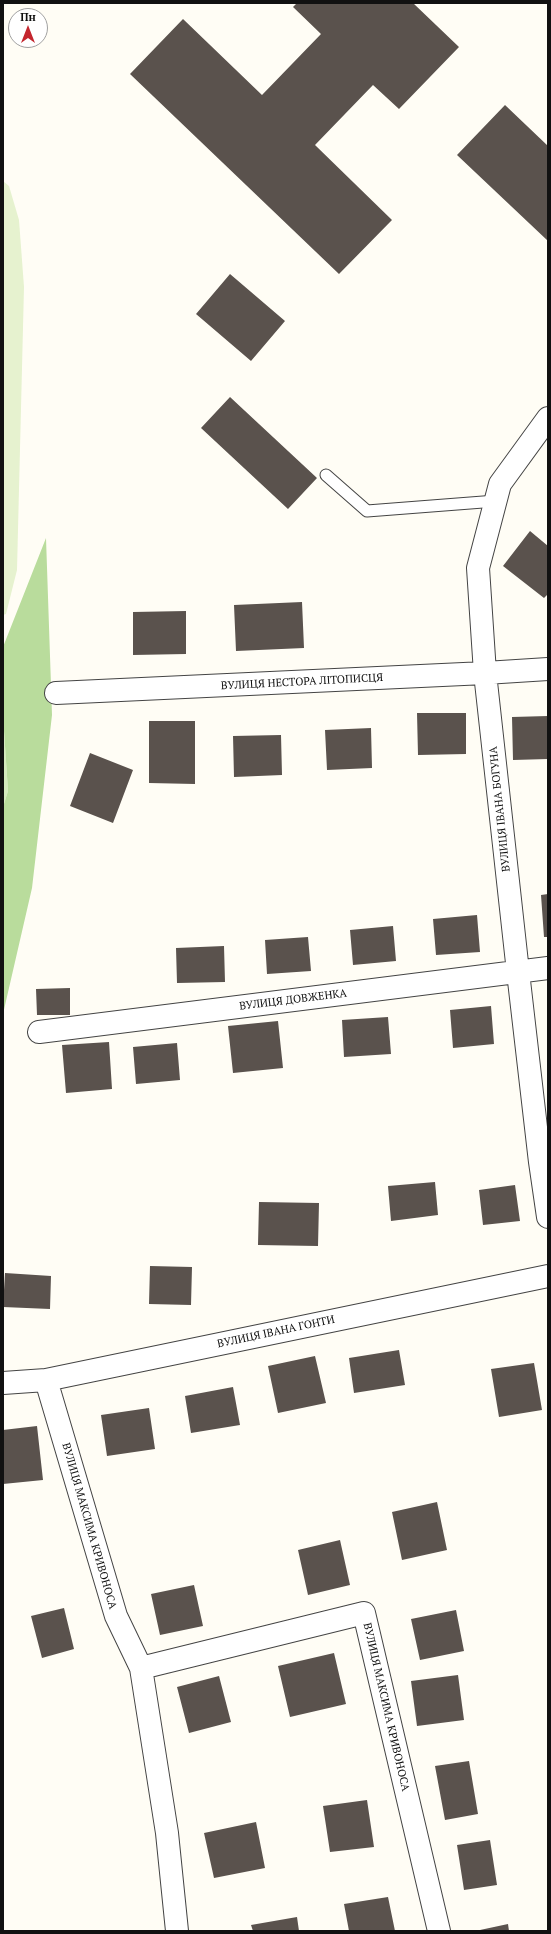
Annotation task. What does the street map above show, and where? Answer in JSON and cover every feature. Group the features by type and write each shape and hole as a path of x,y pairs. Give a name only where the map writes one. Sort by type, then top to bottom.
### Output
{"street":[{"name":"ВУЛИЦЯ ІВАНА БОГУНА","path":"548,418 500,484 478,568 485,674 539,1154 548,1217"},
{"name":"ВУЛИЦЯ НЕСТОРА ЛІТОПИСЦЯ","path":"56,693 485,674 548,669"},
{"name":"ВУЛИЦЯ ДОВЖЕНКА","path":"39,1032 548,968"},
{"name":"ВУЛИЦЯ ІВАНА ГОНТИ","path":"3,1383 46,1380 548,1276"},
{"name":"ВУЛИЦЯ МАКСИМА КРИВОНОСА","path":"46,1380 116,1616 141,1668 167,1833 177,1931"},
{"name":"ВУЛИЦЯ МАКСИМА КРИВОНОСА","path":"141,1668 364,1613 439,1931"}],"lane":[{"path":"326,475 367,511 496,501"}],"green space":[{"path":"3,181 9,186 19,220 24,287 17,570 6,614 3,615"},
{"path":"46,538 52,715 32,888 3,1014 3,807 8,791 3,716 3,647"},
{"path":"3,716 8,791 3,807"}],"building":[{"path":"297,3 413,3 459,47 399,109 373,85 315,145 392,220 339,274 130,74 183,19 262,95 321,34 293,7"},
{"path":"505,105 548,146 548,241 457,155"},
{"path":"230,274 285,321 251,361 196,314"},
{"path":"230,397 317,478 288,509 201,428"},
{"path":"530,531 548,546 548,594 544,598 503,566"},
{"path":"302,602 304,648 236,651 234,605"},
{"path":"186,611 186,654 133,655 133,612"},
{"path":"417,713 466,713 466,754 418,755"},
{"path":"548,716 548,759 513,760 512,717"},
{"path":"149,721 195,721 195,784 149,783"},
{"path":"371,728 372,768 327,770 325,730"},
{"path":"281,735 282,775 234,777 233,736"},
{"path":"90,753 133,770 113,823 70,806"},
{"path":"548,894 548,937 544,937 541,895"},
{"path":"477,915 480,952 436,955 433,919"},
{"path":"393,926 396,961 353,965 350,930"},
{"path":"308,937 311,971 267,974 265,940"},
{"path":"224,946 225,982 177,983 176,948"},
{"path":"70,988 70,1015 37,1015 36,989"},
{"path":"491,1006 494,1044 453,1048 450,1010"},
{"path":"388,1017 391,1054 344,1057 342,1020"},
{"path":"278,1021 283,1068 233,1073 228,1026"},
{"path":"109,1042 112,1089 66,1093 62,1045"},
{"path":"177,1043 180,1080 136,1084 133,1047"},
{"path":"435,1182 438,1215 391,1221 388,1186"},
{"path":"515,1185 520,1221 483,1225 479,1190"},
{"path":"259,1202 319,1203 318,1246 258,1245"},
{"path":"150,1266 192,1267 191,1305 149,1304"},
{"path":"5,1273 51,1276 50,1309 3,1307"},
{"path":"399,1350 405,1385 354,1393 349,1358"},
{"path":"315,1356 326,1403 278,1413 268,1366"},
{"path":"534,1363 542,1410 499,1417 491,1369"},
{"path":"233,1387 240,1425 191,1433 185,1396"},
{"path":"149,1408 155,1449 107,1456 101,1415"},
{"path":"37,1426 43,1480 3,1484 3,1430"},
{"path":"437,1502 447,1550 402,1560 392,1512"},
{"path":"340,1540 350,1585 308,1595 298,1550"},
{"path":"194,1585 203,1626 160,1635 151,1594"},
{"path":"64,1608 74,1649 42,1658 31,1616"},
{"path":"456,1610 464,1651 420,1660 411,1619"},
{"path":"334,1653 346,1704 290,1717 278,1666"},
{"path":"458,1675 464,1720 417,1726 411,1681"},
{"path":"219,1676 231,1722 189,1733 177,1687"},
{"path":"469,1761 478,1814 445,1820 435,1766"},
{"path":"367,1800 374,1847 330,1852 323,1806"},
{"path":"256,1822 265,1868 214,1878 204,1833"},
{"path":"490,1840 497,1885 464,1890 457,1845"},
{"path":"388,1897 395,1931 349,1931 344,1904"},
{"path":"297,1917 299,1931 253,1931 251,1925"},
{"path":"508,1924 509,1931 480,1931 480,1930"}]}
